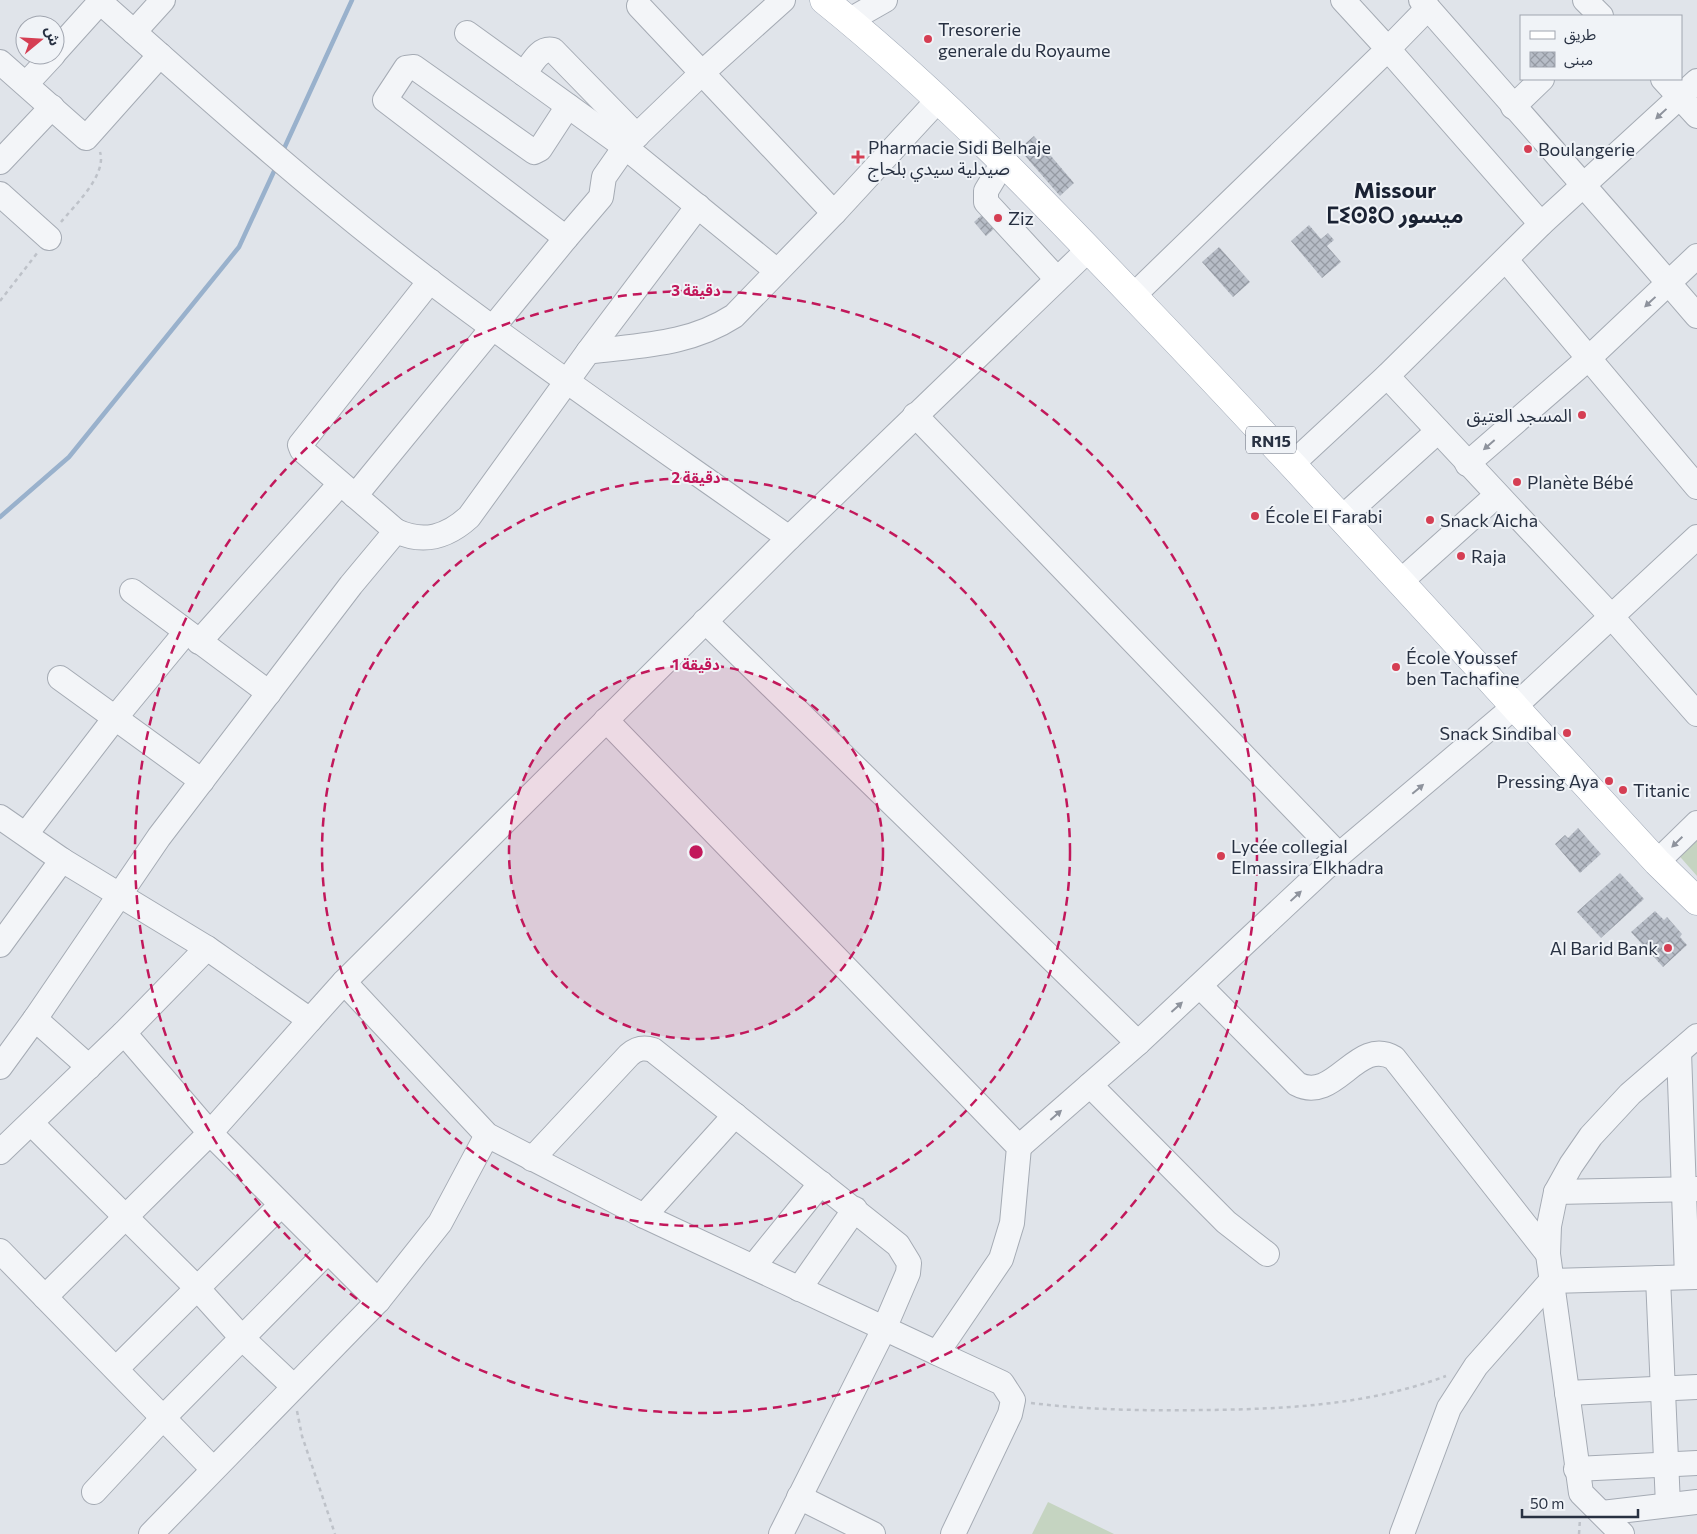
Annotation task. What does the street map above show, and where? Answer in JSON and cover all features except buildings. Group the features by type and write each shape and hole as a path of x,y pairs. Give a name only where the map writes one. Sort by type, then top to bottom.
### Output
{"main road":[{"name":"RN15","path":"824,0 850,20 939,99 1004,161 1292,464 1657,862 1697,901"}],"street":[{"path":"134,32 163,0"},
{"path":"26,834 115,718 192,637 348,490 492,326 600,197 604,177 631,142 703,72 783,0"},
{"path":"850,20 884,0"},
{"path":"1343,0 1541,224"},
{"path":"1585,0 1600,15"},
{"path":"65,41 99,1 280,159 430,281 566,381 789,538"},
{"path":"1133,296 1388,49 1425,4 1513,107 1585,185 1697,316"},
{"path":"639,6 834,213"},
{"path":"467,33 568,106 631,142"},
{"path":"524,74 540,53 548,49 553,50 631,142 698,206 777,271"},
{"path":"0,62 86,138 160,55"},
{"path":"26,84 44,65"},
{"path":"566,238 386,104 384,100 406,68 414,67 534,152 540,149 568,106"},
{"path":"1513,107 1541,80"},
{"path":"1665,80 1689,89"},
{"path":"1689,89 1697,116"},
{"path":"1292,464 1387,376 1541,224 1689,89"},
{"path":"588,352 689,338 708,331 734,316 834,213 939,99"},
{"path":"0,162 52,107"},
{"path":"1004,161 986,191 986,202 1057,279"},
{"path":"0,194 49,238"},
{"path":"430,281 301,442 302,450 396,530 409,537 423,539 449,532 469,517 566,381 698,206"},
{"path":"45,1297 210,1133 344,982 789,538 1089,250"},
{"path":"1467,464 1589,358 1697,256"},
{"path":"1506,260 1697,487"},
{"path":"1387,376 1467,464 1611,616 1697,714"},
{"path":"915,415 1339,855"},
{"path":"1342,518 1438,431"},
{"path":"1400,582 1497,495"},
{"path":"0,1067 159,837 351,585 396,530"},
{"path":"937,1353 1001,1259 1012,1223 1019,1147 1138,1043 1339,855 1514,707 1697,537"},
{"path":"132,591 269,693"},
{"path":"705,621 1138,1043"},
{"path":"60,678 202,781"},
{"path":"606,720 1019,1147"},
{"path":"2,823 26,834 62,860 207,948 310,1020"},
{"path":"1657,862 1697,823"},
{"path":"0,945 62,860"},
{"path":"0,1152 124,1033 207,948"},
{"path":"344,982 487,1135 644,1216 1002,1384 1013,1400 1010,1414 953,1534"},
{"path":"1200,986 1297,1084 1304,1088 1322,1086 1374,1053 1384,1052 1394,1058 1548,1254"},
{"path":"35,1019 89,1066"},
{"path":"124,1033 210,1133 378,1302"},
{"path":"1622,1534 1581,1493 1576,1469 1548,1254 1549,1226 1556,1192 1571,1165 1607,1117 1630,1094 1697,1036"},
{"path":"532,1159 629,1055 640,1048 654,1050 898,1245 909,1263 908,1273 884,1329 781,1534"},
{"path":"1402,1534 1449,1408 1476,1366 1552,1281 1692,1277 1688,1092 1678,1052"},
{"path":"1090,1084 1226,1222 1267,1254"},
{"path":"644,1216 735,1115"},
{"path":"32,1123 198,1289 243,1338 293,1386"},
{"path":"151,1534 212,1468 378,1302 440,1223 487,1135"},
{"path":"752,1267 822,1183"},
{"path":"1556,1192 1690,1190"},
{"path":"116,1369 281,1204"},
{"path":"799,1289 855,1209"},
{"path":"0,1251 212,1468"},
{"path":"94,1492 163,1418 328,1251"},
{"path":"1658,1278 1668,1505"},
{"path":"1567,1393 1697,1387"},
{"path":"1576,1469 1697,1462"},
{"path":"798,1497 873,1534"},
{"path":"1602,1513 1697,1502"}],"path":[{"path":"1013,1400 1060,1407 1163,1411 1261,1409 1336,1404 1415,1388 1476,1366"},
{"path":"293,1386 302,1436 335,1534"}],"green space":[{"path":"1697,831 1697,876 1675,851"},
{"path":"1048,1502 1114,1534 1032,1534"}],"waterway":[{"path":"282,153 352,0"},
{"path":"0,517 69,457 239,247 276,167"}],"place":[{"name":"Tresorerie generale du Royaume","path":"928,39"},
{"name":"Boulangerie","path":"1528,149"},
{"name":"Pharmacie Sidi Belhaje صيدلية سيدي بلحاج","path":"858,157"},
{"name":"Ziz","path":"998,218"},
{"name":"المسجد العتيق","path":"1582,415"},
{"name":"Planète Bébé","path":"1517,482"},
{"name":"École El Farabi","path":"1255,516"},
{"name":"Snack Aicha","path":"1430,520"},
{"name":"Raja","path":"1461,556"},
{"name":"École Youssef ben Tachafine","path":"1396,667"},
{"name":"Snack Sindibal","path":"1567,733"},
{"name":"Pressing Aya","path":"1609,781"},
{"name":"Titanic","path":"1623,790"},
{"name":"Lycée collegial Elmassira Elkhadra","path":"1221,856"},
{"name":"Al Barid Bank","path":"1668,948"}],"district":[{"name":"Missour ⵎⵉⵙⵓⵔ ميسور","path":"1395,202"}]}
